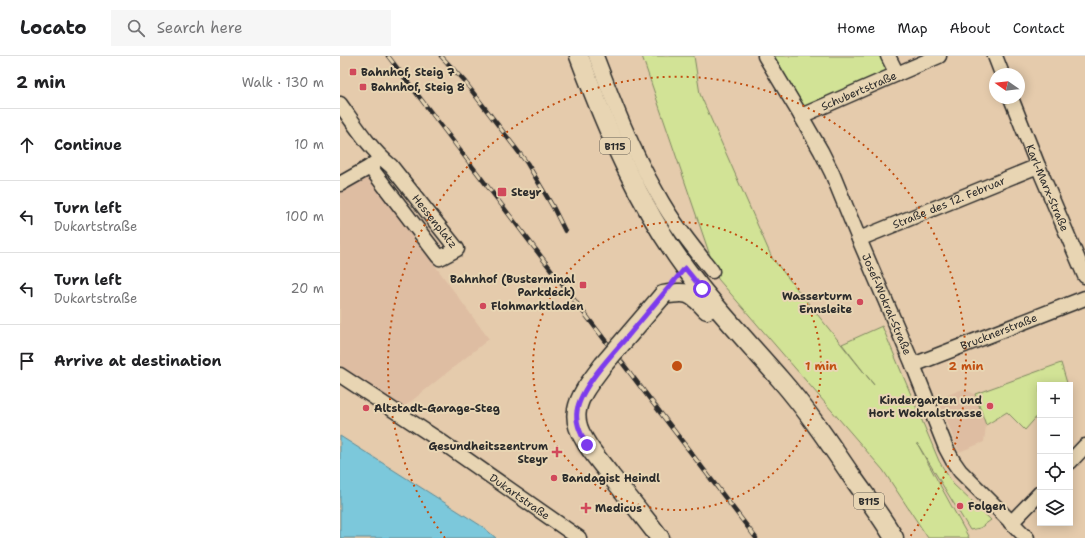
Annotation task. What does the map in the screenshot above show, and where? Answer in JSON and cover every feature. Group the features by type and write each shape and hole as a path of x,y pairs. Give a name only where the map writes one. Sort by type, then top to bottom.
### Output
{"main road":[{"name":"B115","path":"579,56 603,119 633,184 685,268 744,339 780,379 814,422 830,443 894,538"},
{"path":"660,538 587,445 580,432 577,419 577,410 585,391 603,365 685,268"},
{"path":"663,295 683,293 691,295 697,299 725,330 744,339"}],"street":[{"path":"596,56 630,142 657,194 679,229 712,271"},
{"name":"Josef-Wokral-Straße","path":"765,56 801,116 832,173 913,365 946,448 953,461 960,471 1027,538"},
{"path":"888,56 897,74"},
{"name":"Schubertstraße","path":"801,116 939,56"},
{"path":"994,56 999,68"},
{"path":"340,104 364,137 375,162 340,184"},
{"name":"Karl-Marx-Straße","path":"1013,104 1085,276"},
{"name":"Hessenplatz","path":"375,162 390,166 457,249 440,258 438,256 375,162"},
{"name":"Straße des 12. Februar","path":"859,239 1038,166"},
{"name":"Brucknerstraße","path":"913,365 1085,298"},
{"name":"Dukartstraße","path":"340,375 436,438 579,538"},
{"path":"1073,459 1085,446"},
{"path":"1011,522 1037,495"}],"shaded area":[{"path":"367,173 489,339 404,407 340,365 340,189"},
{"name":"Kindergarten und Hort Wokralstrasse","path":"1061,363 1067,382 1037,382 1037,416 1025,430 1007,412 986,425 984,442 959,452 938,399 963,389 975,394"}],"green space":[{"path":"642,56 694,56 700,94 772,258 874,385 842,344 882,326 939,461 953,484 991,520 980,528 970,530 917,443 969,538 928,538 883,470 718,279"},
{"path":"774,56 881,56 889,71 805,108"},
{"path":"1061,363 1067,382 1037,382 1037,416 1025,430 1007,412 986,425 975,394"}],"water":[{"path":"340,436 483,527 496,538 340,538"}],"railway":[{"path":"388,56 756,538"},
{"path":"441,56 465,82 527,163 553,207 565,231"}],"place":[{"name":"Bahnhof, Steig 7","path":"353,72"},
{"name":"Bahnhof, Steig 8","path":"363,87"},
{"name":"Steyr","path":"502,192"},
{"name":"Bahnhof (Busterminal Parkdeck)","path":"583,285"},
{"name":"Wasserturm Ennsleite","path":"860,302"},
{"name":"Flohmarktladen","path":"483,306"},
{"name":"Kindergarten und Hort Wokralstrasse","path":"990,406"},
{"name":"Altstadt-Garage-Steg","path":"366,408"},
{"name":"Gesundheitszentrum Steyr","path":"557,452"},
{"name":"Bandagist Heindl","path":"554,478"},
{"name":"Folgen","path":"960,506"},
{"name":"Medicus","path":"586,508"}],"route":[{"path":"587,445 578,425 577,410 585,391 603,365 685,268 702,289"}]}
